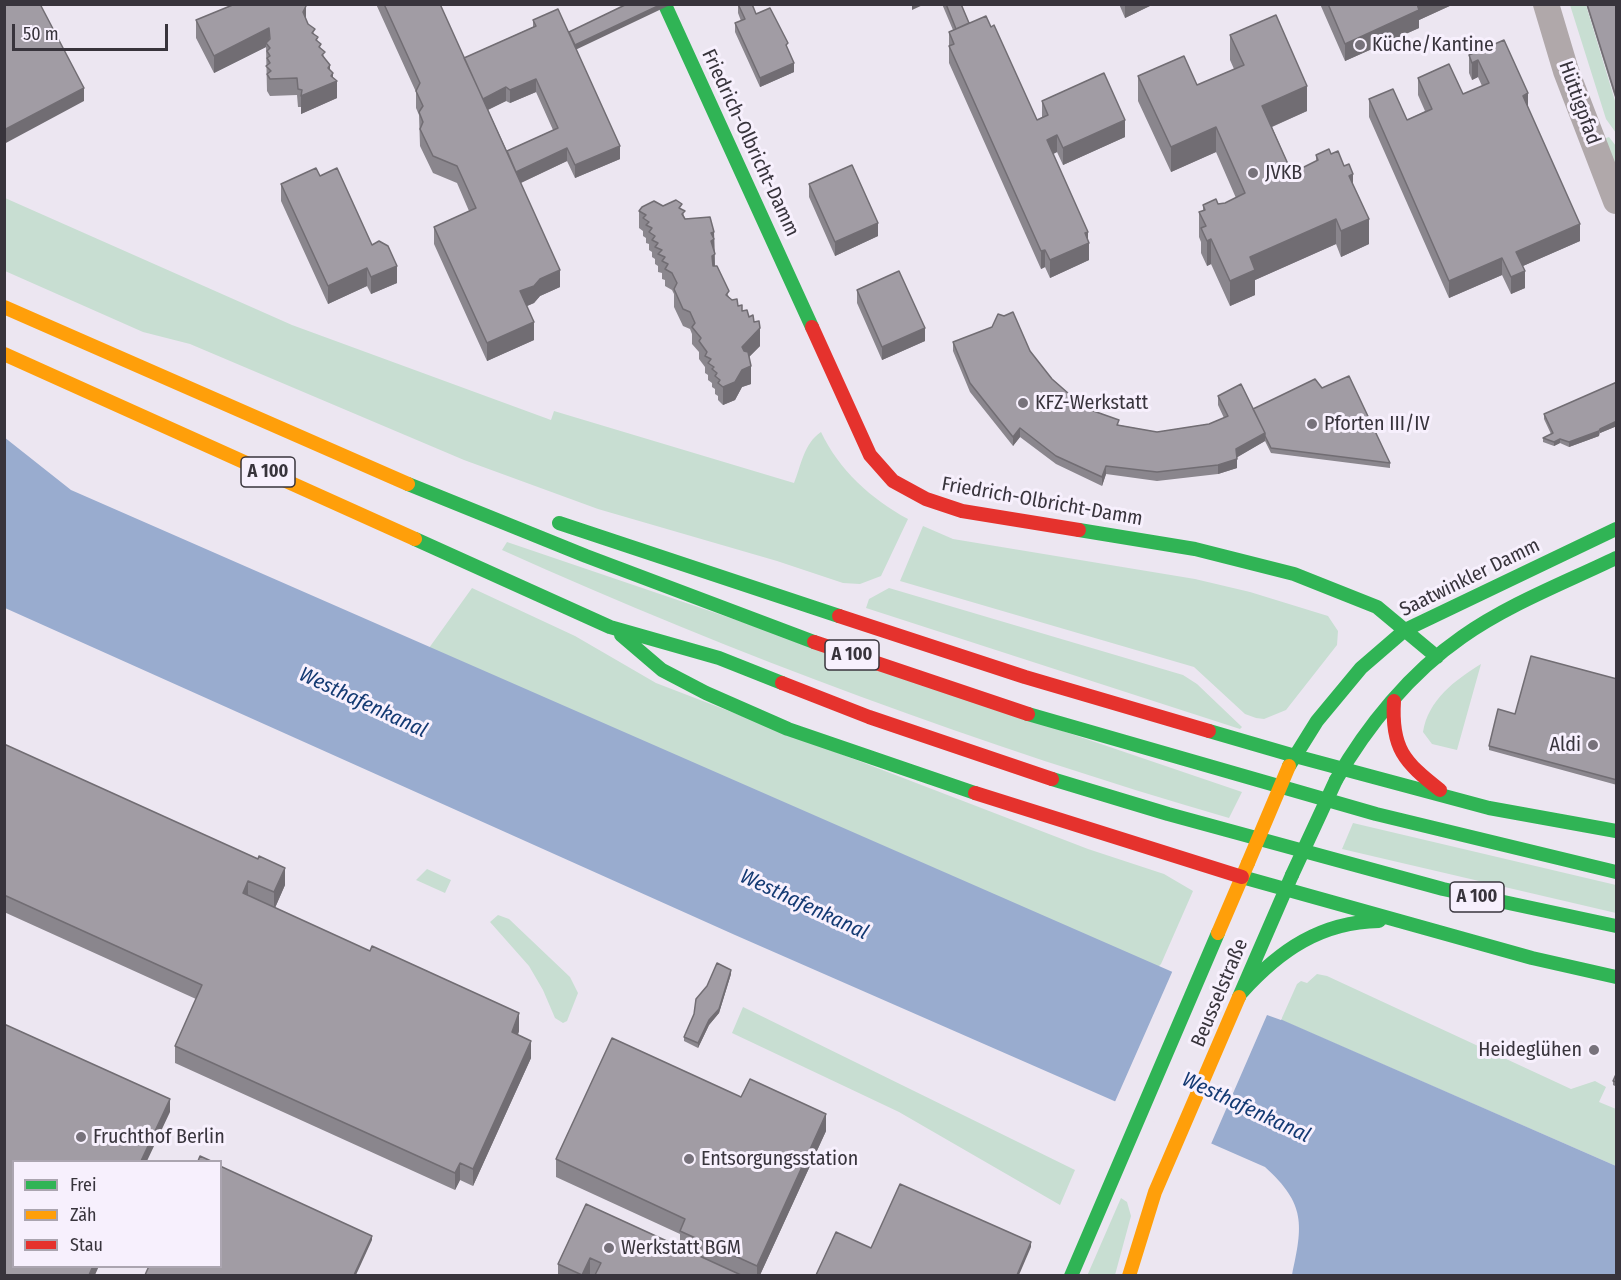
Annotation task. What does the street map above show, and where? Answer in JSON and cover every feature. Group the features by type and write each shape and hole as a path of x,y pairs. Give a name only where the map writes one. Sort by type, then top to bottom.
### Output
{"main road":[{"name":"Friedrich-Olbricht-Damm","path":"666,7 858,429 875,463 900,485 927,501 962,512 1195,549 1271,567 1326,585 1377,607 1437,657"},
{"name":"A 100","path":"4,308 185,388 467,507 670,589 1014,711 1359,812 1515,851 1617,872"},
{"name":"A 100","path":"4,354 610,627 719,658 869,717 988,759 1157,811 1443,889 1617,926"},
{"path":"467,507 500,508"},
{"path":"545,519 1025,677 1292,761 1339,774 1552,821 1617,831"},
{"name":"Saatwinkler Damm","path":"1248,863 1292,761 1317,721 1361,668 1405,630 1617,529"},
{"path":"1339,774 1394,701 1437,657 1483,623 1617,558"},
{"path":"610,627 662,670 706,693 788,729 976,794 1242,878 1532,958 1617,977"},
{"path":"1394,701 1392,731 1402,758 1410,767 1451,798"},
{"name":"Beusselstraße","path":"1129,1275 1149,1190 1177,1140 1285,889 1339,774"},
{"name":"Beusselstraße","path":"1071,1275 1119,1176 1136,1123 1203,974 1248,863"},
{"path":"1242,992 1279,954 1310,936 1330,928 1368,920 1405,923"}],"street":[{"name":"Hüttigpfad","path":"1546,4 1566,71 1617,201"}],"green space":[{"path":"1570,5 1586,5 1616,104 1616,133 1606,119"},
{"path":"1609,137 1616,146 1616,171 1603,139"},
{"path":"5,198 292,325 551,420 554,411 794,483 807,448 821,432 837,459 857,482 881,502 908,519 881,576 860,584 843,583 777,561 598,509 464,460 190,344 143,332 5,271"},
{"path":"923,526 953,539 1195,579 1250,592 1328,616 1338,631 1337,645 1286,710 1264,719 1256,718 1245,714 1194,667 900,581"},
{"path":"507,542 1242,792 1229,818 952,730 770,662 591,589 502,550"},
{"path":"472,588 575,636 656,683 1088,849 1164,874 1193,891 1161,964 1158,967 429,648"},
{"path":"889,588 1183,675 1197,684 1242,727 1240,729 866,608 869,599"},
{"path":"1481,664 1457,750 1432,744 1423,732 1431,710 1444,692"},
{"path":"1353,823 1616,885 1616,913 1342,849"},
{"path":"427,869 451,880 445,893 416,880"},
{"path":"498,915 509,919 570,977 578,993 567,1021 563,1023 555,1018 529,966 490,922"},
{"path":"1317,974 1327,976 1571,1089 1595,1081 1606,1087 1599,1102 1616,1109 1616,1166 1281,1020 1297,984 1301,981 1307,983"},
{"path":"743,1007 1075,1170 1060,1205 899,1112 732,1033"},
{"path":"1121,1198 1127,1202 1131,1216 1115,1275 1087,1276"}],"water":[{"name":"Westhafenkanal","path":"4,437 71,490 1616,1166 1616,1275 1292,1275 1298,1242 1298,1216 1288,1192 1265,1167 735,935 5,608"}],"pier":[{"path":"1173,970 1282,1018 1281,1020 1267,1015 1211,1144 1215,1149 1114,1104"}],"building":[{"path":"4,4 40,4 84,88 4,130"},
{"path":"235,4 305,4 303,12 308,24 315,29 312,33 318,37 316,40 321,44 319,47 325,52 322,55 333,73 331,76 337,81 301,96 302,90 298,89 297,78 270,79 267,74 271,71 266,66 270,63 267,51 270,48 266,43 270,39 269,28 214,56 196,20"},
{"path":"384,4 440,4 560,270 540,279 534,286 520,291 534,322 487,343 434,227 476,208 457,166 433,156 420,129 423,122 419,112 423,106 416,91 420,83"},
{"path":"627,4 662,4 575,45 569,32"},
{"path":"738,4 752,4 756,14 770,8 788,43 786,45 794,63 760,78 735,23 745,19"},
{"path":"946,4 961,4 969,23 956,29"},
{"path":"1328,4 1417,4 1419,10 1345,44"},
{"path":"1587,4 1617,4 1617,100"},
{"path":"558,9 620,146 575,165 567,148 516,172 507,151 558,128 536,79 510,90 506,87 483,99 464,58 536,26 533,20"},
{"name":"JVKB","path":"1276,15 1307,86 1262,106 1292,173 1318,160 1316,155 1329,149 1331,154 1338,151 1344,166 1349,164 1353,174 1349,176 1369,219 1341,231 1336,219 1250,257 1255,270 1230,281 1211,239 1207,241 1201,228 1206,226 1199,212 1205,210 1203,205 1216,199 1218,204 1225,203 1245,193 1216,127 1171,147 1138,76 1184,56 1197,85 1244,65 1230,35"},
{"path":"986,16 991,27 994,25 1037,120 1048,115 1042,101 1104,73 1125,120 1063,148 1057,135 1047,140 1088,232 1085,233 1089,243 1050,260 1045,250 1041,251 949,46 954,44 949,32"},
{"path":"1504,40 1528,93 1523,96 1580,224 1516,252 1525,271 1511,277 1502,258 1449,281 1369,99 1393,89 1407,120 1432,109 1418,78 1449,64 1463,94 1489,83 1478,60 1472,63 1469,55"},
{"path":"852,165 878,223 835,242 809,184"},
{"path":"316,168 320,176 337,168 372,245 379,241 388,246 397,266 371,277 367,268 328,286 281,184"},
{"path":"676,200 682,204 679,208 685,211 682,214 685,219 710,217 714,232 711,233 714,239 711,241 715,254 712,256 713,266 717,266 729,291 726,295 732,300 737,299 738,306 742,305 742,311 747,310 749,317 753,315 754,322 759,321 760,328 742,347 748,352 751,366 742,370 735,382 723,387 718,383 720,380 715,376 717,373 712,369 714,367 708,363 711,359 705,356 707,352 699,341 701,338 692,327 695,323 690,312 683,309 674,289 677,283 672,273 665,269 668,264 662,261 665,257 658,254 662,250 655,247 658,243 652,240 655,236 649,232 652,228 646,225 649,222 643,218 646,215 639,211 654,201 663,206"},
{"path":"899,271 925,328 882,347 857,290"},
{"name":"KFZ-Werkstatt","path":"1013,312 1030,351 1052,379 1085,408 1119,420 1117,425 1157,432 1209,424 1228,416 1218,396 1241,384 1265,433 1236,449 1237,459 1218,465 1157,472 1106,466 1102,477 1056,456 1020,428 1013,437 970,383 953,342 992,327 998,314 1004,316"},
{"name":"Pforten III/IV","path":"1349,376 1390,463 1271,448 1253,409 1315,379 1322,388"},
{"path":"1617,382 1617,421 1599,431 1569,442 1560,439 1554,442 1543,438 1553,433 1544,414"},
{"path":"1531,656 1617,679 1617,780 1489,746 1498,709 1515,714"},
{"path":"4,744 258,859 259,856 285,868 274,892 248,881 243,893 370,951 372,946 519,1013 512,1032 531,1041 473,1169 460,1163 455,1173 175,1046 202,985 4,895"},
{"path":"717,963 731,970 719,1009 709,1020 698,1043 684,1037 694,1014 696,999 707,986"},
{"name":"Fruchthof Berlin","path":"4,1024 170,1099 141,1160 12,1160 12,1268 92,1268 89,1275 4,1275"},
{"name":"Entsorgungsstation","path":"612,1038 741,1097 750,1079 826,1114 757,1266 680,1231 685,1219 556,1159"},
{"path":"222,1167 372,1236 354,1275 145,1275 148,1268 222,1268"},
{"path":"900,1184 1031,1242 1017,1275 816,1275 836,1232 871,1248"},
{"path":"586,1204 741,1275 595,1275 601,1263 590,1258 582,1275 558,1264"}],"traffic: fast":[{"path":"666,7 812,327"},
{"path":"408,484 586,556 814,642"},
{"path":"559,523 839,616"},
{"path":"1289,766 1317,721 1361,668 1405,630 1616,529"},
{"path":"1079,530 1195,549 1294,574 1377,607 1437,657"},
{"path":"415,539 610,627 719,658 782,683"},
{"path":"1336,780 1361,740 1391,702 1443,651 1499,614 1616,558"},
{"path":"621,635 662,670 706,693 788,729 975,793"},
{"path":"1028,714 1376,814 1616,872"},
{"path":"1209,731 1295,756"},
{"path":"1295,756 1489,808 1616,831"},
{"path":"1052,779 1168,814 1443,889 1616,926"},
{"path":"1292,875 1336,780"},
{"path":"1239,997 1292,875"},
{"path":"1242,877 1532,958 1616,977"},
{"path":"1242,992 1271,963 1303,941 1338,927 1379,921"},
{"path":"1071,1276 1218,933"}],"traffic: slow":[{"path":"4,307 408,484"},
{"path":"4,354 415,539"},
{"path":"1248,863 1289,766"},
{"path":"1218,933 1248,863"},
{"path":"1129,1276 1155,1192 1239,997"}],"traffic: jam":[{"path":"812,327 870,455 893,481 926,499 962,511 1079,530"},
{"path":"839,616 1025,677 1209,731"},
{"path":"814,642 1028,714"},
{"path":"782,683 869,717 1052,779"},
{"path":"1394,701 1395,731 1402,753 1417,771 1440,790"},
{"path":"975,793 1242,877"}],"place":[{"name":"Küche/Kantine","path":"1360,45"},
{"name":"JVKB","path":"1253,173"},
{"name":"KFZ-Werkstatt","path":"1023,403"},
{"name":"Pforten III/IV","path":"1312,424"},
{"name":"Aldi","path":"1593,745"},
{"name":"Heideglühen","path":"1594,1050"},
{"name":"Fruchthof Berlin","path":"81,1137"},
{"name":"Entsorgungsstation","path":"689,1159"},
{"name":"Werkstatt BGM","path":"609,1248"}]}
